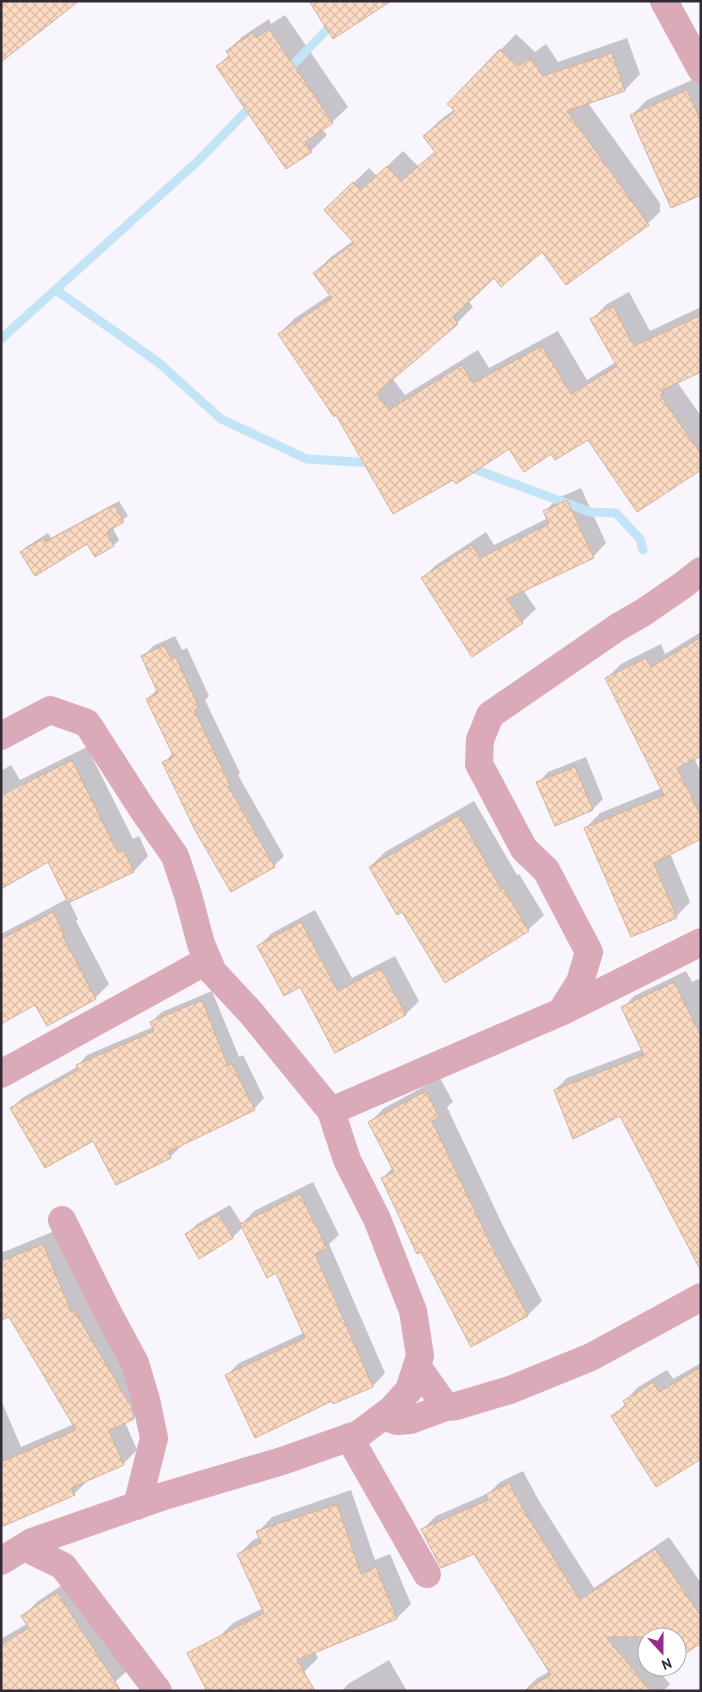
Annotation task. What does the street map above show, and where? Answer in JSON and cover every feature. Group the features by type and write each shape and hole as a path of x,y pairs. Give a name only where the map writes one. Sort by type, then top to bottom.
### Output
{"street":[{"path":"664,1 701,69"},
{"path":"561,1012 580,982 589,952 546,870 524,850 479,764 480,740 490,715 618,627 644,612 701,571"},
{"path":"1,736 50,710 87,722 175,856 201,944 213,972 252,1014 331,1112 347,1160 377,1219 413,1311 420,1356 409,1390 391,1410 359,1434 282,1461 164,1496 32,1542 1,1561"},
{"path":"331,1112 561,1012 701,942"},
{"path":"1,1074 208,960"},
{"path":"62,1220 135,1363 146,1400 154,1438 136,1506"},
{"path":"383,1416 397,1421 411,1420 446,1407 456,1406 510,1390 591,1357 701,1297"},
{"path":"417,1366 446,1407"},
{"path":"349,1437 427,1574"},
{"path":"62,1532 63,1566"},
{"path":"24,1547 63,1566 158,1691"}],"building":[{"path":"1,1 79,1 1,62"},
{"path":"309,1 391,1 333,39"},
{"path":"269,29 333,123 305,142 312,152 286,169 216,66 230,57 226,51 253,33 256,38"},
{"path":"500,49 519,66 530,58 543,76 612,53 625,91 567,111 649,225 566,285 542,252 501,287 494,278 453,317 458,324 377,393 389,410 462,365 473,383 542,346 571,394 617,366 590,319 613,306 634,346 701,315 701,372 662,390 664,393 660,395 701,454 701,470 637,512 588,440 555,460 551,454 524,472 509,449 456,484 453,480 393,514 336,415 334,417 278,334 332,298 313,273 354,243 324,210 353,182 361,190 387,166 401,181 435,152 423,136 455,111 447,104"},
{"path":"687,90 701,121 701,195 671,208 630,115"},
{"path":"567,500 594,558 507,599 523,623 472,657 421,578 472,545 480,558 549,524 543,511"},
{"path":"114,505 124,522 107,532 114,546 95,557 87,544 35,576 20,552 43,538 45,542"},
{"path":"701,637 701,756 677,768 701,816 701,839 654,863 677,918 631,937 584,828 664,795 605,678 646,658 651,667"},
{"path":"164,645 172,660 176,657 199,708 194,710 230,785 228,786 275,867 231,892 195,830 162,762 174,757 146,699 158,693 141,656"},
{"path":"72,760 118,853 124,850 134,872 68,903 48,862 1,889 1,795"},
{"path":"575,767 593,810 555,826 536,782"},
{"path":"459,815 501,889 503,888 529,931 445,983 402,912 397,915 369,867"},
{"path":"53,912 64,934 62,935 96,999 47,1026 35,1005 1,1024 1,939"},
{"path":"301,922 338,991 381,968 406,1015 335,1053 300,987 284,996 257,946"},
{"path":"674,982 701,1036 701,1271 620,1116 573,1139 554,1090 644,1055 621,1007"},
{"path":"202,1000 228,1066 232,1064 255,1110 168,1152 171,1158 116,1185 93,1141 45,1168 10,1108 78,1070 76,1065 154,1031 150,1022"},
{"path":"426,1091 439,1117 432,1121 491,1245 528,1316 471,1347 421,1252 417,1254 381,1178 394,1172 368,1122"},
{"path":"300,1194 327,1248 315,1254 373,1387 333,1404 332,1401 255,1438 225,1375 305,1338 276,1273 267,1278 240,1224"},
{"path":"219,1214 233,1238 199,1259 185,1234"},
{"path":"43,1244 71,1311 74,1310 132,1408 134,1419 109,1431 124,1465 71,1488 75,1495 1,1527 1,1462 76,1430 9,1317 1,1320 1,1261"},
{"path":"701,1367 701,1459 656,1487 611,1416 626,1406 623,1401 653,1382 659,1392"},
{"path":"509,1483 526,1514 580,1600 655,1549 701,1616 701,1643 687,1652 687,1627 637,1627 637,1637 606,1637 637,1674 637,1677 639,1677 651,1691 524,1691 551,1675 474,1554 441,1568 421,1529 488,1500 485,1495"},
{"path":"337,1504 361,1574 376,1567 397,1619 297,1660 315,1691 207,1691 187,1653 264,1613 237,1554 261,1543 256,1531"},
{"path":"57,1592 121,1691 1,1691 1,1644 29,1628 21,1616"}],"waterway":[{"path":"285,73 335,21"},
{"path":"1,339 199,160 254,103"},
{"path":"56,290 159,363 221,419 307,459 375,463"},
{"path":"465,468 474,469 590,512 616,513 640,539 643,550"}]}
